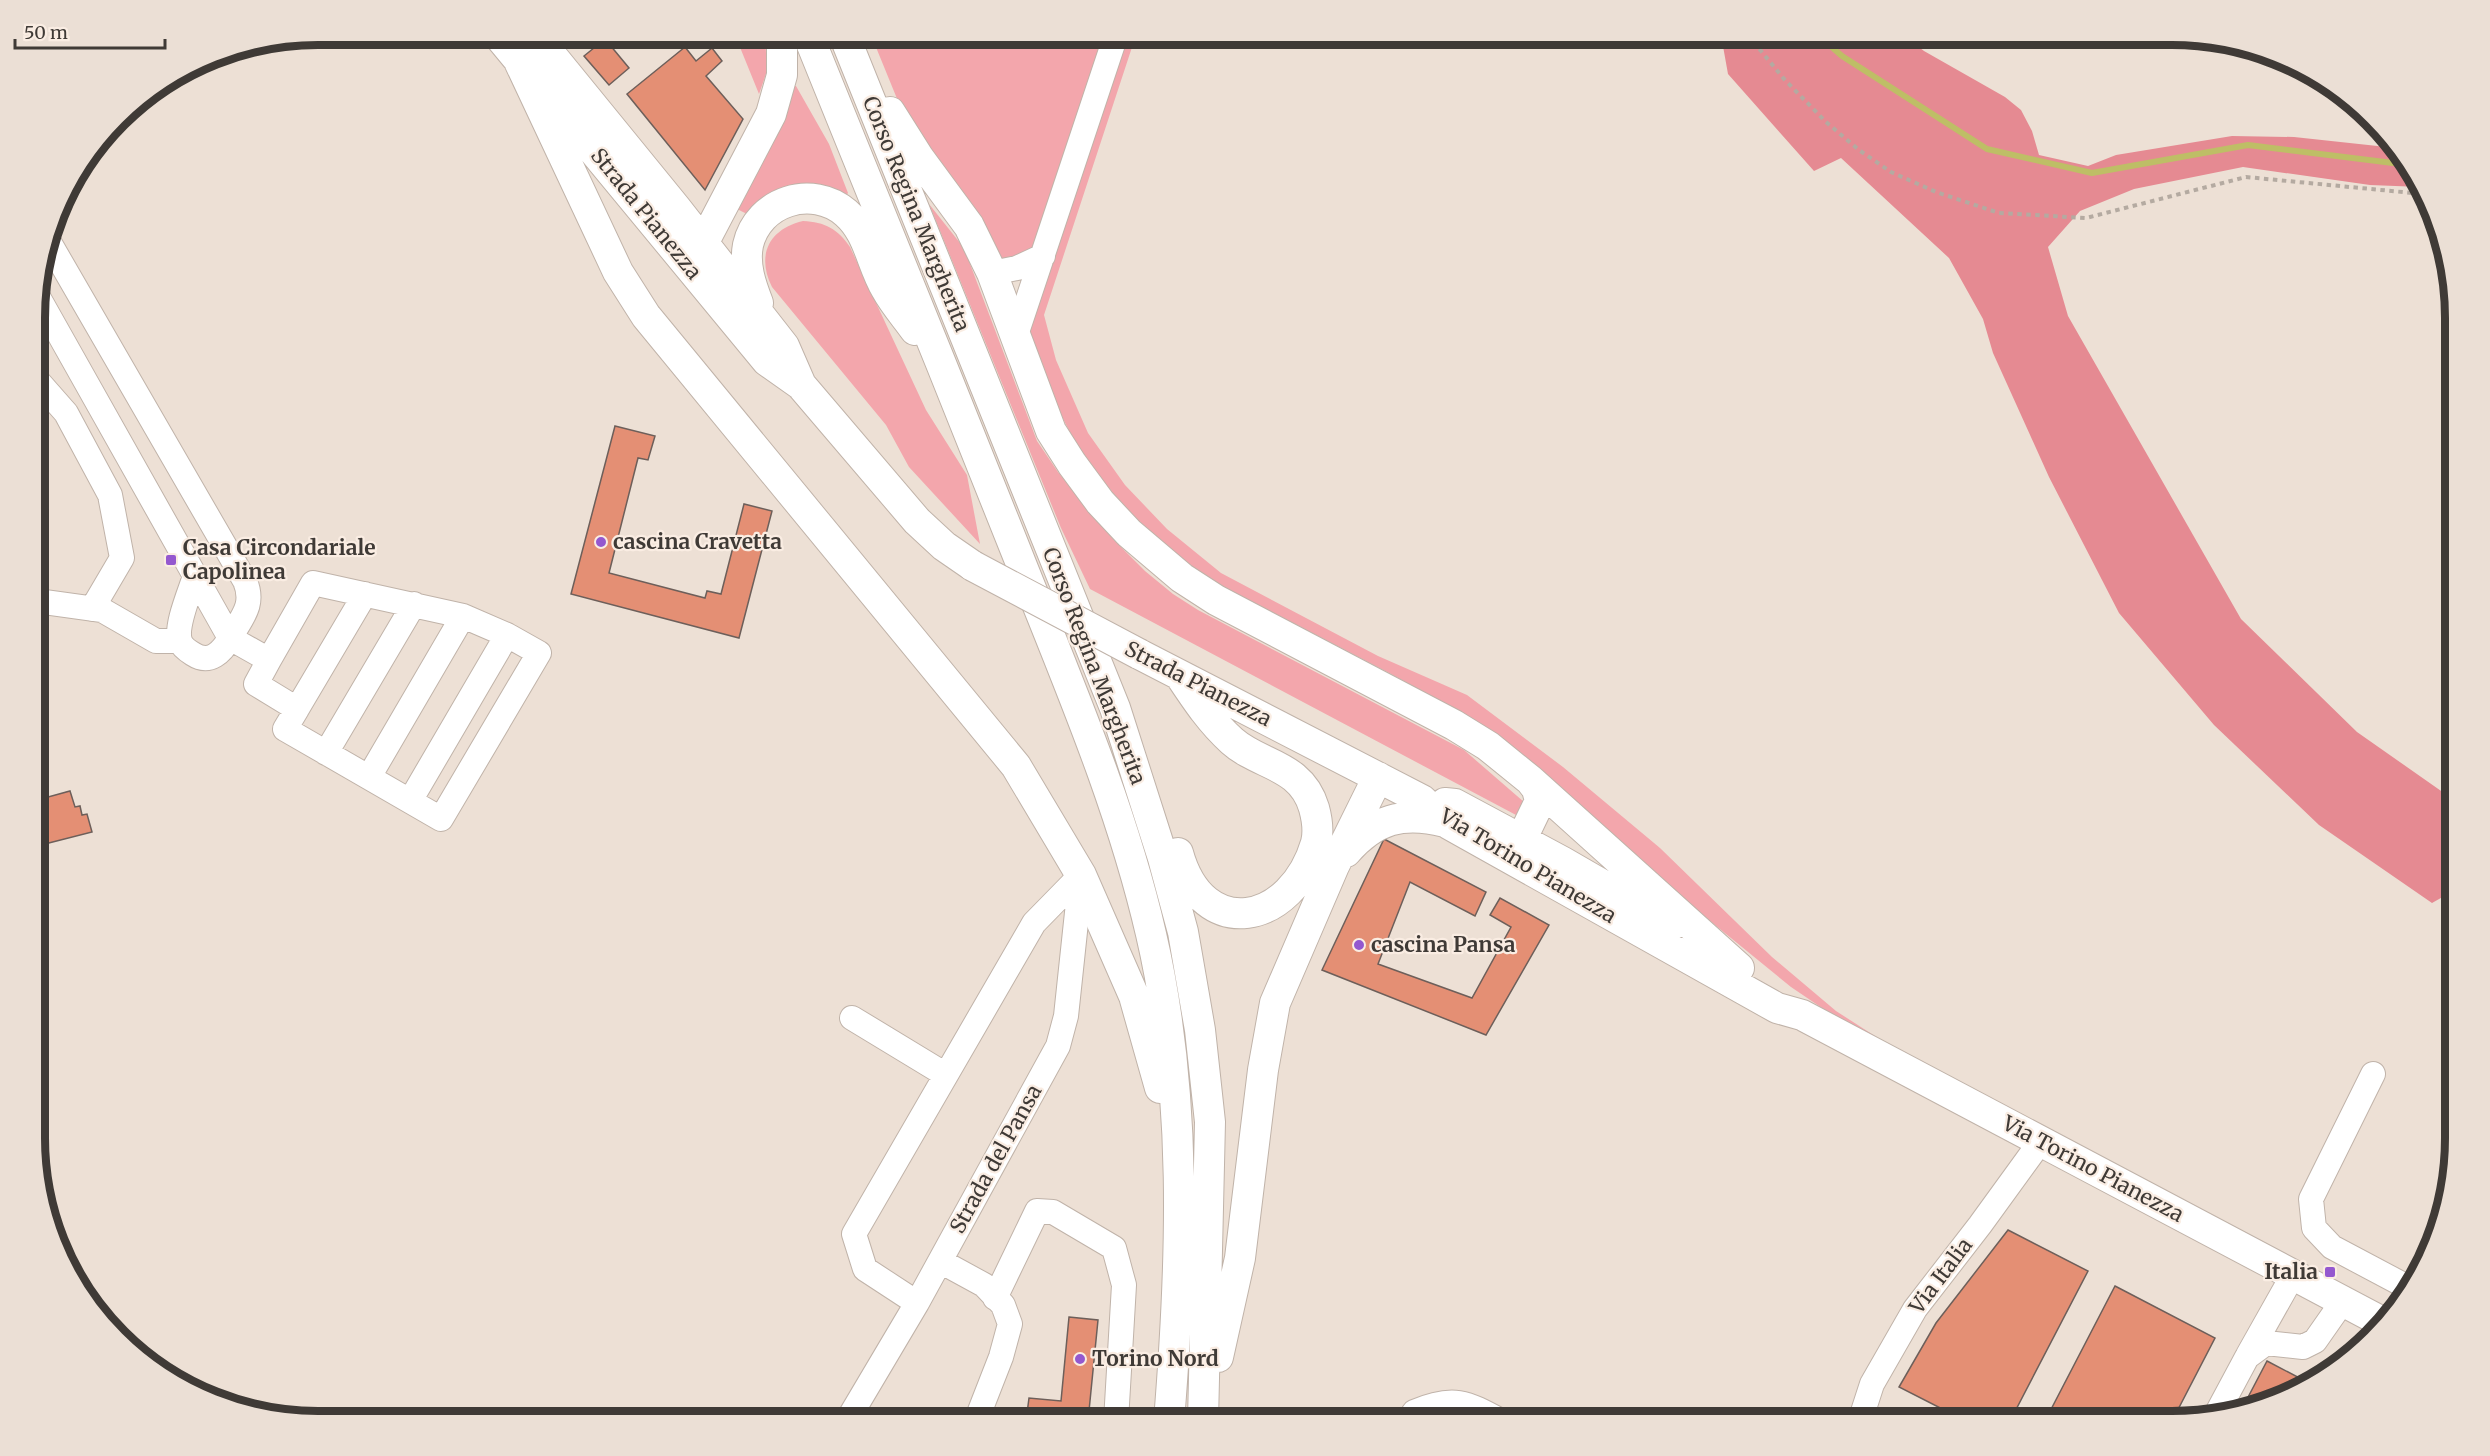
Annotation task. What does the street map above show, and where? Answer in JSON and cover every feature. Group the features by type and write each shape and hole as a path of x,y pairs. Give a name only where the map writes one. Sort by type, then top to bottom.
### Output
{"main road":[{"name":"Strada Pianezza","path":"545,45 676,208 697,255 767,361 801,385 890,491 944,546 973,566 1181,677 1422,800"},
{"path":"697,255 771,114 782,75 782,45"},
{"name":"Corso Regina Margherita","path":"811,45 944,369 1081,715 1129,852 1152,937 1168,1032 1180,1159 1174,1356 1170,1411"},
{"name":"Corso Regina Margherita","path":"848,45 1115,708 1163,858 1183,932 1200,1030 1210,1122 1203,1411"},
{"path":"849,45 918,158 969,226 992,273 1051,431 1100,502 1156,558 1182,578 1226,605 1454,725 1488,746 1530,780 1739,968"},
{"path":"507,46 552,113 618,272 646,316 1016,766 1081,875 1134,996 1180,1159"},
{"path":"552,113 566,99 588,99"},
{"name":"Strada Pianezza","path":"552,113 766,323 784,346 801,385"},
{"path":"676,208 692,211 707,208 719,203 729,192"},
{"path":"766,323 748,272 748,245 752,235 763,217 780,204 799,198 822,200 845,212 855,223 886,289 944,369"},
{"path":"1115,708 1151,757 1181,865 1193,889 1217,908 1228,911 1250,912 1274,905 1292,889 1316,843 1318,828 1311,799 1294,777 1234,743 1206,716 1181,677"},
{"path":"1205,1411 1240,1258 1263,1070 1275,1003 1334,866 1378,777"},
{"path":"1516,850 1540,801 1537,789 1530,780"},
{"name":"Via Torino Pianezza","path":"1422,800 1445,822 1516,850 1679,928 1784,998 1802,1015"},
{"name":"Via Torino Pianezza","path":"1422,800 1455,804 1516,850 1777,1008 1802,1015 2376,1319"},
{"path":"1334,866 1358,838 1371,828 1386,822 1403,817 1426,817 1445,822"}],"street":[{"path":"1016,335 1112,45"},
{"path":"53,250 250,592 250,602 230,638 223,650 212,658 198,658 186,650 180,641 179,627 195,576"},
{"path":"992,273 1017,268 1043,256"},
{"path":"45,310 230,638 269,660"},
{"path":"45,389 66,413 110,495 122,558 92,609"},
{"path":"297,709 256,684 313,583 414,604 464,616 507,635 539,653 441,819 285,729 297,709 365,594"},
{"path":"45,603 102,610 156,641 180,641"},
{"path":"326,753 414,604"},
{"path":"369,777 464,616"},
{"path":"410,801 507,635"},
{"path":"917,1303 865,1269 854,1234 1034,923 1081,875"},
{"name":"Strada del Pansa","path":"853,1411 917,1303 1058,1046 1066,1016 1081,875"},
{"path":"852,1018 946,1076"},
{"path":"2373,1074 2311,1199 2314,1228 2332,1247 2403,1284"},
{"name":"Via Italia","path":"1863,1411 1872,1384 1915,1309 1980,1225 2040,1141"},
{"path":"996,1298 1036,1211 1053,1212 1114,1248 1125,1285 1117,1411"},
{"path":"940,1260 984,1285 1003,1305 1010,1324 980,1411"},
{"path":"2220,1407 2293,1275"},
{"path":"2247,1357 2266,1343 2303,1347 2315,1341 2343,1301"},
{"path":"1416,1411 1436,1402 1468,1403 1483,1411"}],"path":[{"path":"1758,45 1826,122 1859,150 1891,172 1936,192 1999,213 2086,218 2247,177 2415,193"}],"shaded area":[{"path":"739,45 766,45 767,71 759,94"},
{"path":"875,45 1106,45 1036,246 1027,253 998,262 900,106"},
{"path":"1120,45 1133,45 1044,315 1056,360 1088,433 1125,485 1167,529 1221,573 1378,656 1467,695 1563,767 1660,848 1772,957 1836,1011 1892,1047 1825,1010 1791,987 1672,890 1469,717 1220,585 1181,558 1127,509 1082,452 1051,392 1026,328"},
{"path":"1723,45 1916,45 2005,97 2021,110 2032,131 2039,155 2088,166 2116,155 2232,136 2294,137 2385,147 2411,187 2370,185 2243,167 2134,189 2080,211 2048,247 2068,316 2241,619 2357,732 2445,793 2445,896 2432,903 2319,825 2214,725 2119,613 2049,477 1993,353 1983,319 1949,258 1841,158 1814,171 1728,74"},
{"path":"791,86 796,86 829,144 848,193 843,200 747,214 735,208"},
{"path":"929,204 964,248 1037,441 1058,472 1113,539 1145,571 1173,594 1198,610 1464,750 1524,802 1516,815 1090,589 1061,528"},
{"path":"803,221 818,223 836,231 850,247 926,410 967,475 980,544 909,467 886,425 772,287 765,264 769,245 782,230"}],"building":[{"path":"598,45 610,45 629,68 609,85 584,56"},
{"path":"685,47 696,61 712,48 722,61 706,76 743,119 705,190 627,94"},
{"name":"cascina Cravetta","path":"615,426 655,436 648,460 638,458 609,573 705,598 707,591 721,594 744,504 772,511 739,638 571,594"},
{"path":"70,791 75,807 80,806 82,815 87,814 92,832 45,844 45,798"},
{"name":"cascina Pansa","path":"1384,839 1486,892 1475,916 1410,882 1378,964 1472,998 1511,927 1490,915 1500,898 1549,925 1486,1035 1322,970"},
{"path":"2008,1230 2088,1271 2015,1411 1946,1411 1899,1387 1936,1323"},
{"path":"2115,1286 2215,1338 2177,1411 2050,1411"},
{"name":"Torino Nord","path":"1069,1317 1098,1320 1089,1411 1027,1411 1029,1398 1061,1401"},
{"path":"2267,1361 2300,1379 2260,1397 2246,1401"}],"waterway":[{"path":"1829,45 1842,56 1987,149 2092,173 2248,145 2397,164"}],"place":[{"name":"cascina Cravetta","path":"601,542"},
{"name":"Casa Circondariale Capolinea","path":"171,560"},
{"name":"cascina Pansa","path":"1359,945"},
{"name":"Italia","path":"2330,1272"},
{"name":"Torino Nord","path":"1080,1359"}]}
